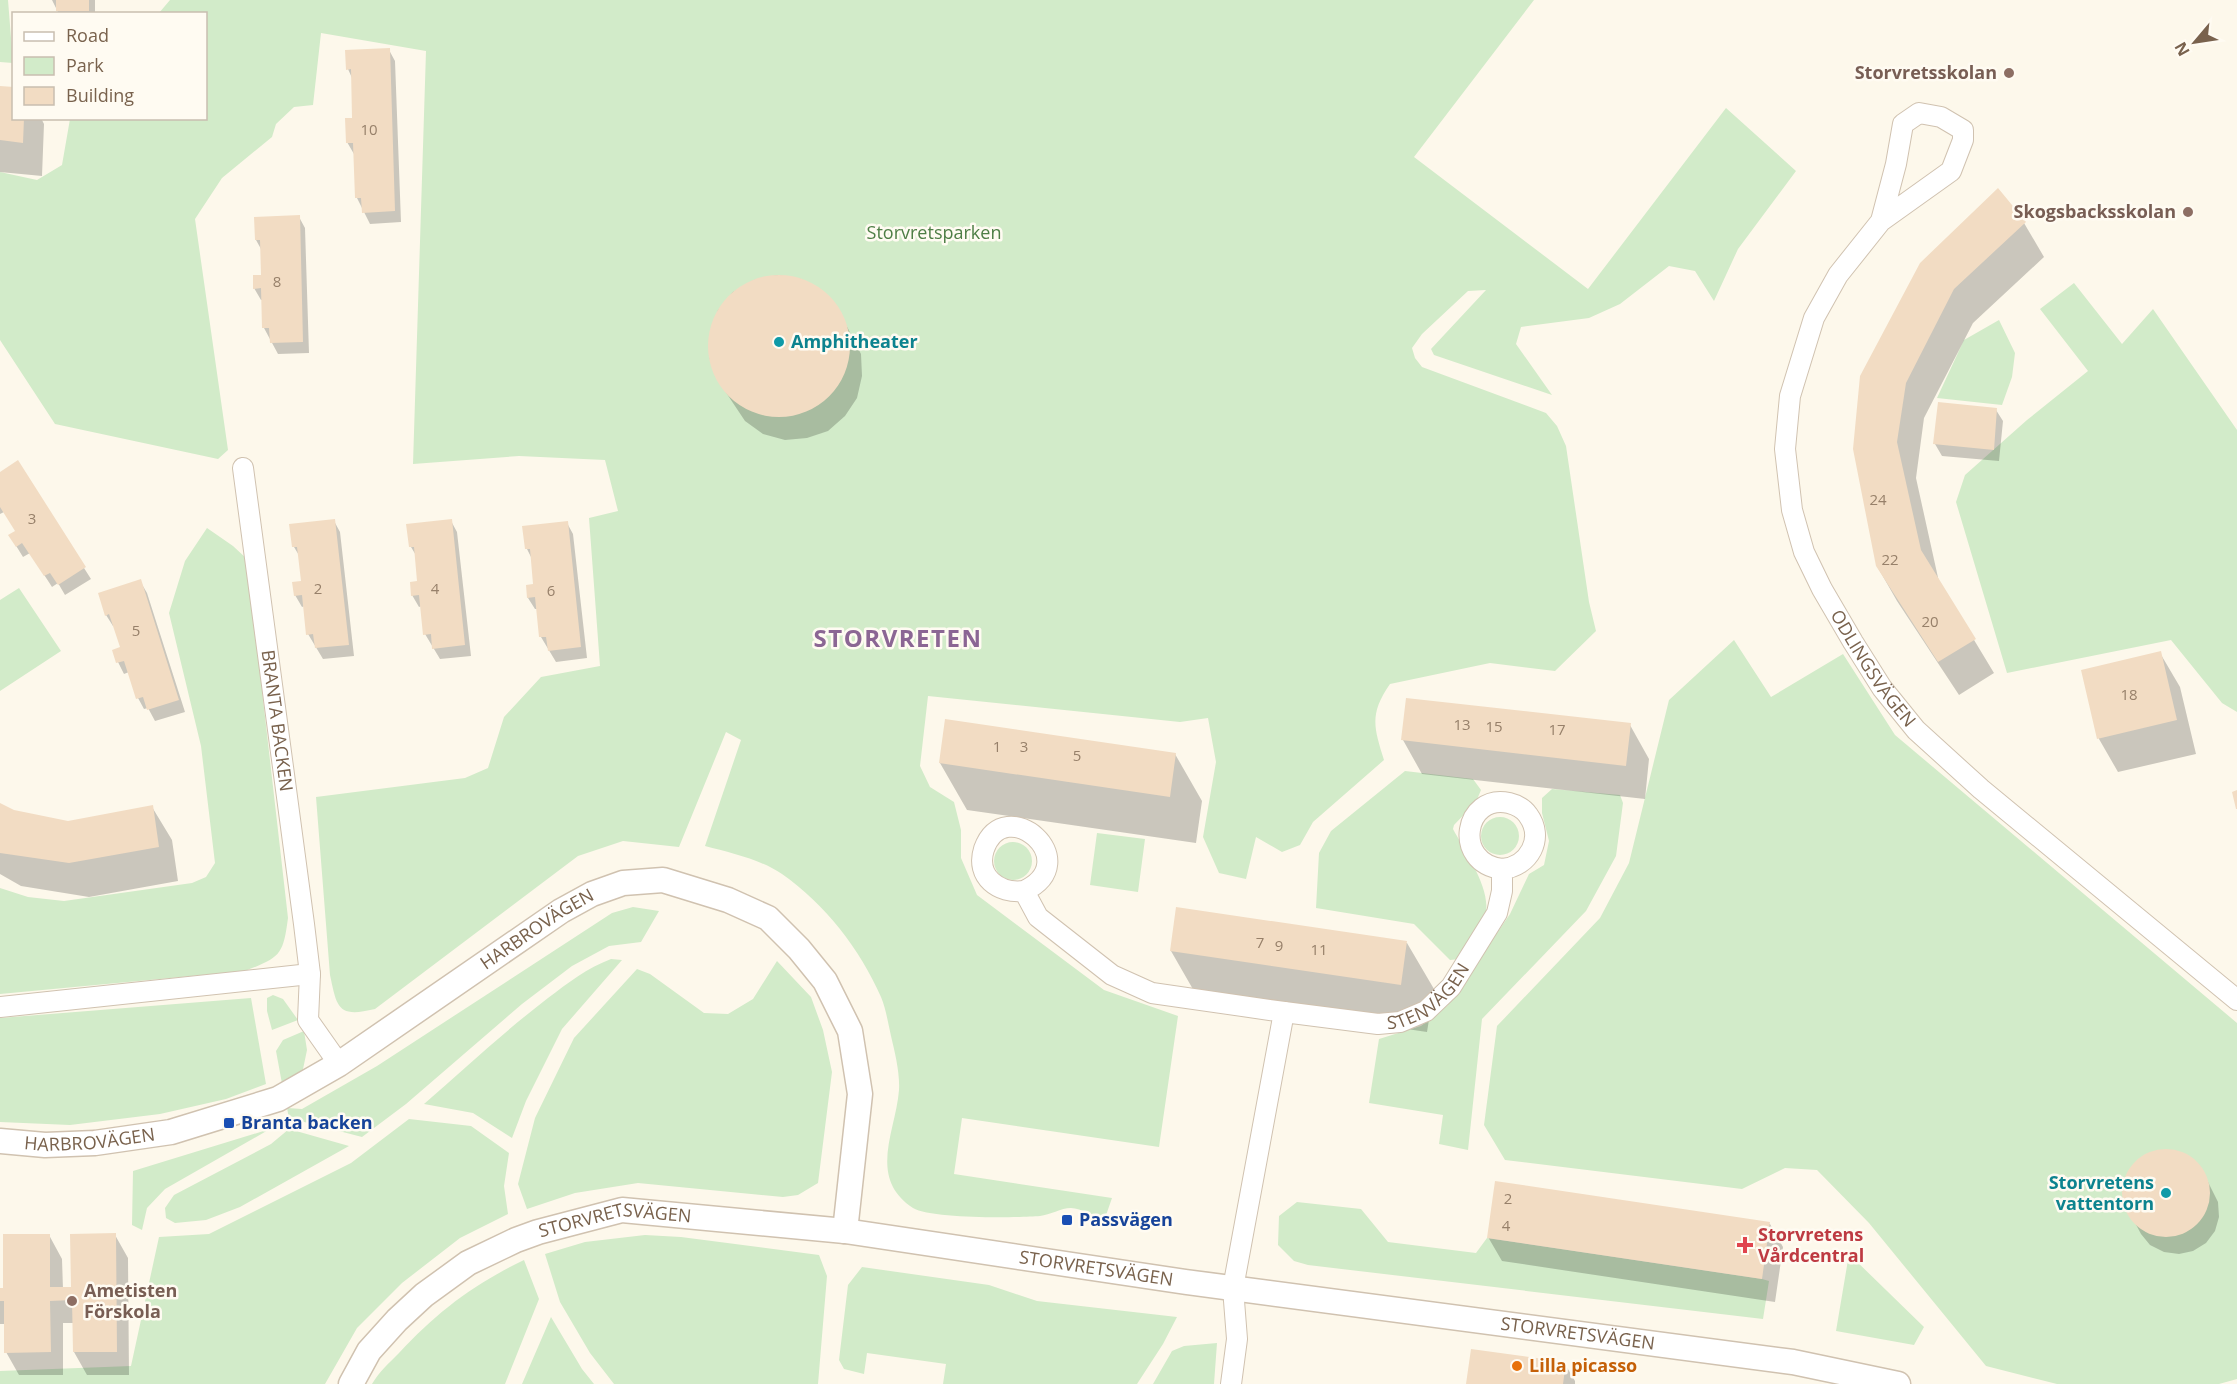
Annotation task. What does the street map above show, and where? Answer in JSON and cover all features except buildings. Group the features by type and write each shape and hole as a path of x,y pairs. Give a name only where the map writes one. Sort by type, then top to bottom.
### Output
{"street":[{"name":"ODLINGSVÄGEN","path":"1881,221 1896,164 1903,124 1919,113 1941,117 1963,130 1963,140 1951,171 1881,221 1838,275 1814,318 1790,396 1785,449 1793,515 1804,552 1822,589 1853,642 1882,687 1916,730 1981,789 2237,1000"},
{"name":"BRANTA BACKEN","path":"243,468 310,974 308,1020 339,1064"},
{"name":"STENVÄGEN","path":"1024,891 1038,917 1112,975 1152,993 1378,1024 1400,1022 1426,1011 1451,987 1497,914 1502,891 1502,869"},
{"name":"HARBROVÄGEN","path":"0,1141 45,1145 95,1143 171,1132 278,1099 339,1064 561,911 592,894 623,883 663,880 690,887 768,918 799,949 825,981 850,1030 860,1094 846,1231"},
{"path":"0,1007 310,974"},
{"path":"1231,1384 1237,1340 1233,1288 1284,1012"},
{"name":"STORVRETSVÄGEN","path":"351,1384 369,1351 397,1320 424,1295 468,1263 538,1232 622,1210 846,1231 1233,1288 1793,1362 1898,1384"}],"green space":[{"path":"0,0 8,0 12,63 0,62"},
{"name":"Storvretsparken","path":"170,0 1534,0 1414,157 1588,289 1726,108 1796,171 1738,249 1714,301 1695,271 1669,266 1620,304 1589,318 1521,327 1516,344 1552,395 1434,355 1431,349 1486,290 1468,291 1422,334 1412,348 1415,358 1422,367 1546,413 1557,426 1566,446 1589,602 1596,631 1555,671 1490,663 1390,684 1379,704 1375,721 1384,760 1313,822 1300,845 1282,852 1256,837 1246,879 1219,873 1203,837 1216,762 1208,718 1180,722 928,696 920,766 930,787 954,802 961,830 961,858 977,895 1104,990 1178,1016 1159,1147 962,1118 954,1174 1112,1198 1104,1221 1075,1208 1028,1217 937,1214 913,1208 899,1196 891,1183 888,1153 899,1090 898,1070 883,1002 863,962 827,913 782,874 755,860 705,846 741,740 726,732 679,847 623,841 578,856 375,1009 353,1012 341,1008 335,996 330,975 316,797 465,778 488,768 504,717 541,677 600,666 589,518 618,511 605,460 519,456 413,464 426,51 321,33 313,105 294,107 276,124 272,137 222,178 195,219 228,450 218,459 55,424 0,340 0,172 37,180 62,165 70,120 207,120 207,12 160,12"},
{"path":"2074,283 2122,344 2153,309 2237,430 2237,712 2222,703 2171,640 2007,673 1956,502 1965,475 2027,420 2088,371 2040,309"},
{"path":"1999,320 2015,353 2012,377 2002,405 1937,398 1964,340"},
{"path":"207,528 247,559 288,918 281,948 273,958 245,971 0,994 0,888 28,897 64,901 192,883 206,877 215,863 201,746 169,613 185,561"},
{"path":"19,588 61,651 0,691 0,600"},
{"path":"1734,640 1771,697 1843,654 1895,735 2237,1023 2237,1379 2219,1384 2057,1384 1986,1366 1869,1223 1817,1170 1785,1168 1742,1189 1505,1160 1484,1125 1497,1026 1600,918 1629,863 1669,700"},
{"path":"1405,771 1473,779 1481,790 1476,802 1454,825 1453,829 1476,871 1485,894 1486,905 1480,926 1459,959 1450,960 1414,924 1316,908 1319,853 1331,831"},
{"path":"1552,789 1620,795 1623,803 1616,856 1586,911 1482,1019 1468,1150 1439,1144 1443,1115 1369,1103 1379,1039 1421,1026 1447,1006 1510,914 1529,874 1544,865 1549,841 1542,813 1542,798"},
{"path":"1500,817 1507,818 1513,823 1518,829 1518,843 1513,849 1507,854 1500,855 1493,854 1487,849 1482,843 1481,836 1482,829 1487,823 1493,818"},
{"path":"1097,833 1145,839 1138,892 1090,885"},
{"path":"1013,842 1020,843 1026,848 1031,854 1031,868 1026,874 1020,879 1013,880 1006,879 1000,874 995,868 994,861 995,854 1000,848 1006,843"},
{"path":"633,907 659,911 641,942 609,946 572,966 522,1004 406,1104 362,1137 289,1118 287,1108 302,1109 377,1066 612,913"},
{"path":"611,959 622,960 562,1029 526,1101 512,1138 473,1113 424,1104 548,998 586,971"},
{"path":"777,961 811,997 823,1030 832,1072 818,1183 798,1195 783,1197 638,1183 575,1193 527,1209 518,1184 535,1118 574,1038 637,969 650,974 704,1013 728,1014 753,999"},
{"path":"273,995 283,999 298,1020 272,1030 267,1011 267,998"},
{"path":"251,998 266,1084 226,1099 160,1114 70,1125 0,1122 0,1018"},
{"path":"304,1031 307,1050 302,1074 283,1089 276,1051 283,1040"},
{"path":"409,1119 471,1126 509,1153 504,1186 508,1214 460,1238 402,1283 357,1328 325,1384 0,1384 0,1371 131,1366 159,1237 209,1234 351,1163"},
{"path":"270,1129 165,1189 147,1208 142,1230 132,1225 133,1171"},
{"path":"289,1129 349,1146 240,1207 206,1220 175,1223 166,1218 165,1208 174,1195 271,1144"},
{"path":"1297,1202 1361,1209 1388,1242 1476,1253 1487,1238 1762,1279 1769,1281 1763,1319 1308,1265 1294,1261 1278,1245 1279,1216"},
{"path":"645,1235 681,1237 819,1255 827,1276 818,1384 614,1384 590,1353 560,1302 545,1254 585,1242"},
{"path":"1849,1254 1924,1327 1914,1345 1836,1331"},
{"path":"524,1260 539,1299 505,1384 372,1384 413,1338 442,1312 472,1289"},
{"path":"862,1267 989,1285 1037,1301 1177,1317 1163,1344 1137,1384 943,1384 946,1364 867,1353 864,1374 844,1369 839,1360 848,1285"},
{"path":"551,1317 582,1369 594,1384 522,1384"},
{"path":"1217,1343 1214,1384 1153,1384 1172,1351 1184,1346"}],"place":[{"name":"Storvretsskolan","path":"2009,73"},
{"name":"Skogsbacksskolan","path":"2188,212"},
{"name":"Amphitheater","path":"779,342"},
{"name":"Branta backen","path":"229,1123"},
{"name":"Storvretens vattentorn","path":"2166,1193"},
{"name":"Passvägen","path":"1067,1220"},
{"name":"Storvretens Vårdcentral","path":"1745,1245"},
{"name":"Ametisten Förskola","path":"72,1301"},
{"name":"Lilla picasso","path":"1517,1366"}],"district":[{"name":"STORVRETEN","path":"898,639"}]}
